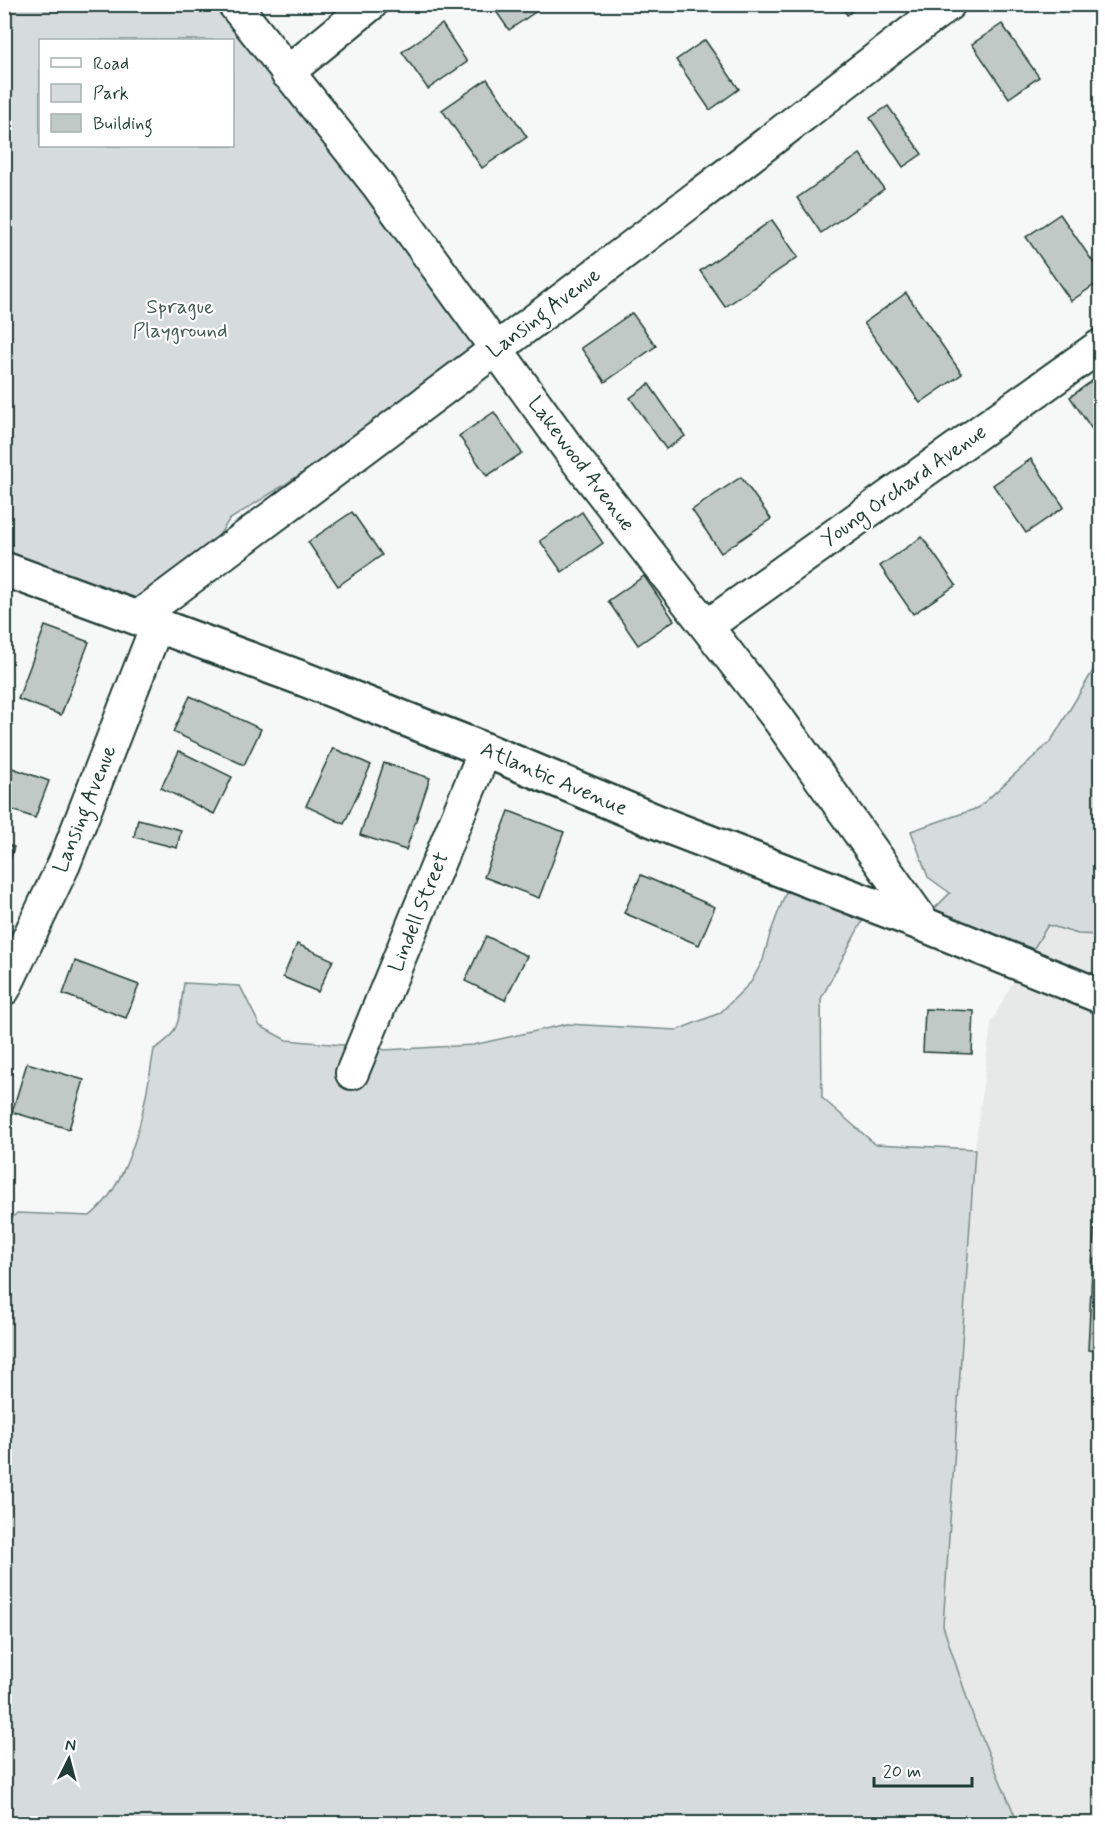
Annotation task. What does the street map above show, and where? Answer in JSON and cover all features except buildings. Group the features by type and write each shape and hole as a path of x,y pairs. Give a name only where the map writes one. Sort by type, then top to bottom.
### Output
{"street":[{"name":"Lakewood Avenue","path":"234,4 378,184 575,458 777,717 925,925"},
{"path":"287,73 371,4"},
{"name":"Lansing Avenue","path":"4,989 64,864 147,622 496,350 949,4"},
{"name":"Young Orchard Avenue","path":"706,626 1101,346"},
{"name":"Atlantic Avenue","path":"4,569 301,678 485,750 672,828 925,925 1101,996"},
{"name":"Lindell Street","path":"352,1073 485,750"}],"shaded area":[{"path":"1100,872 1100,1823 1018,1823 974,1719 943,1626 975,1149 991,1023 1024,961 1061,905"}],"green space":[{"name":"Sprague Playground","path":"4,5 237,5 497,349 229,520 163,619 5,568"},
{"path":"1100,659 1100,935 1078,934 1048,925 1031,953 923,920 950,893 928,877 911,831 978,808 1051,741"},
{"path":"792,876 873,901 821,999 822,1098 875,1144 975,1149 943,1626 974,1719 1018,1823 5,1824 5,1225 17,1213 90,1216 109,1196 134,1144 144,1106 154,1049 170,1036 178,1021 184,983 240,986 260,1026 286,1040 365,1047 372,1042 384,1050 473,1045 567,1024 677,1030 720,1013 751,982 763,960 770,934"}]}
